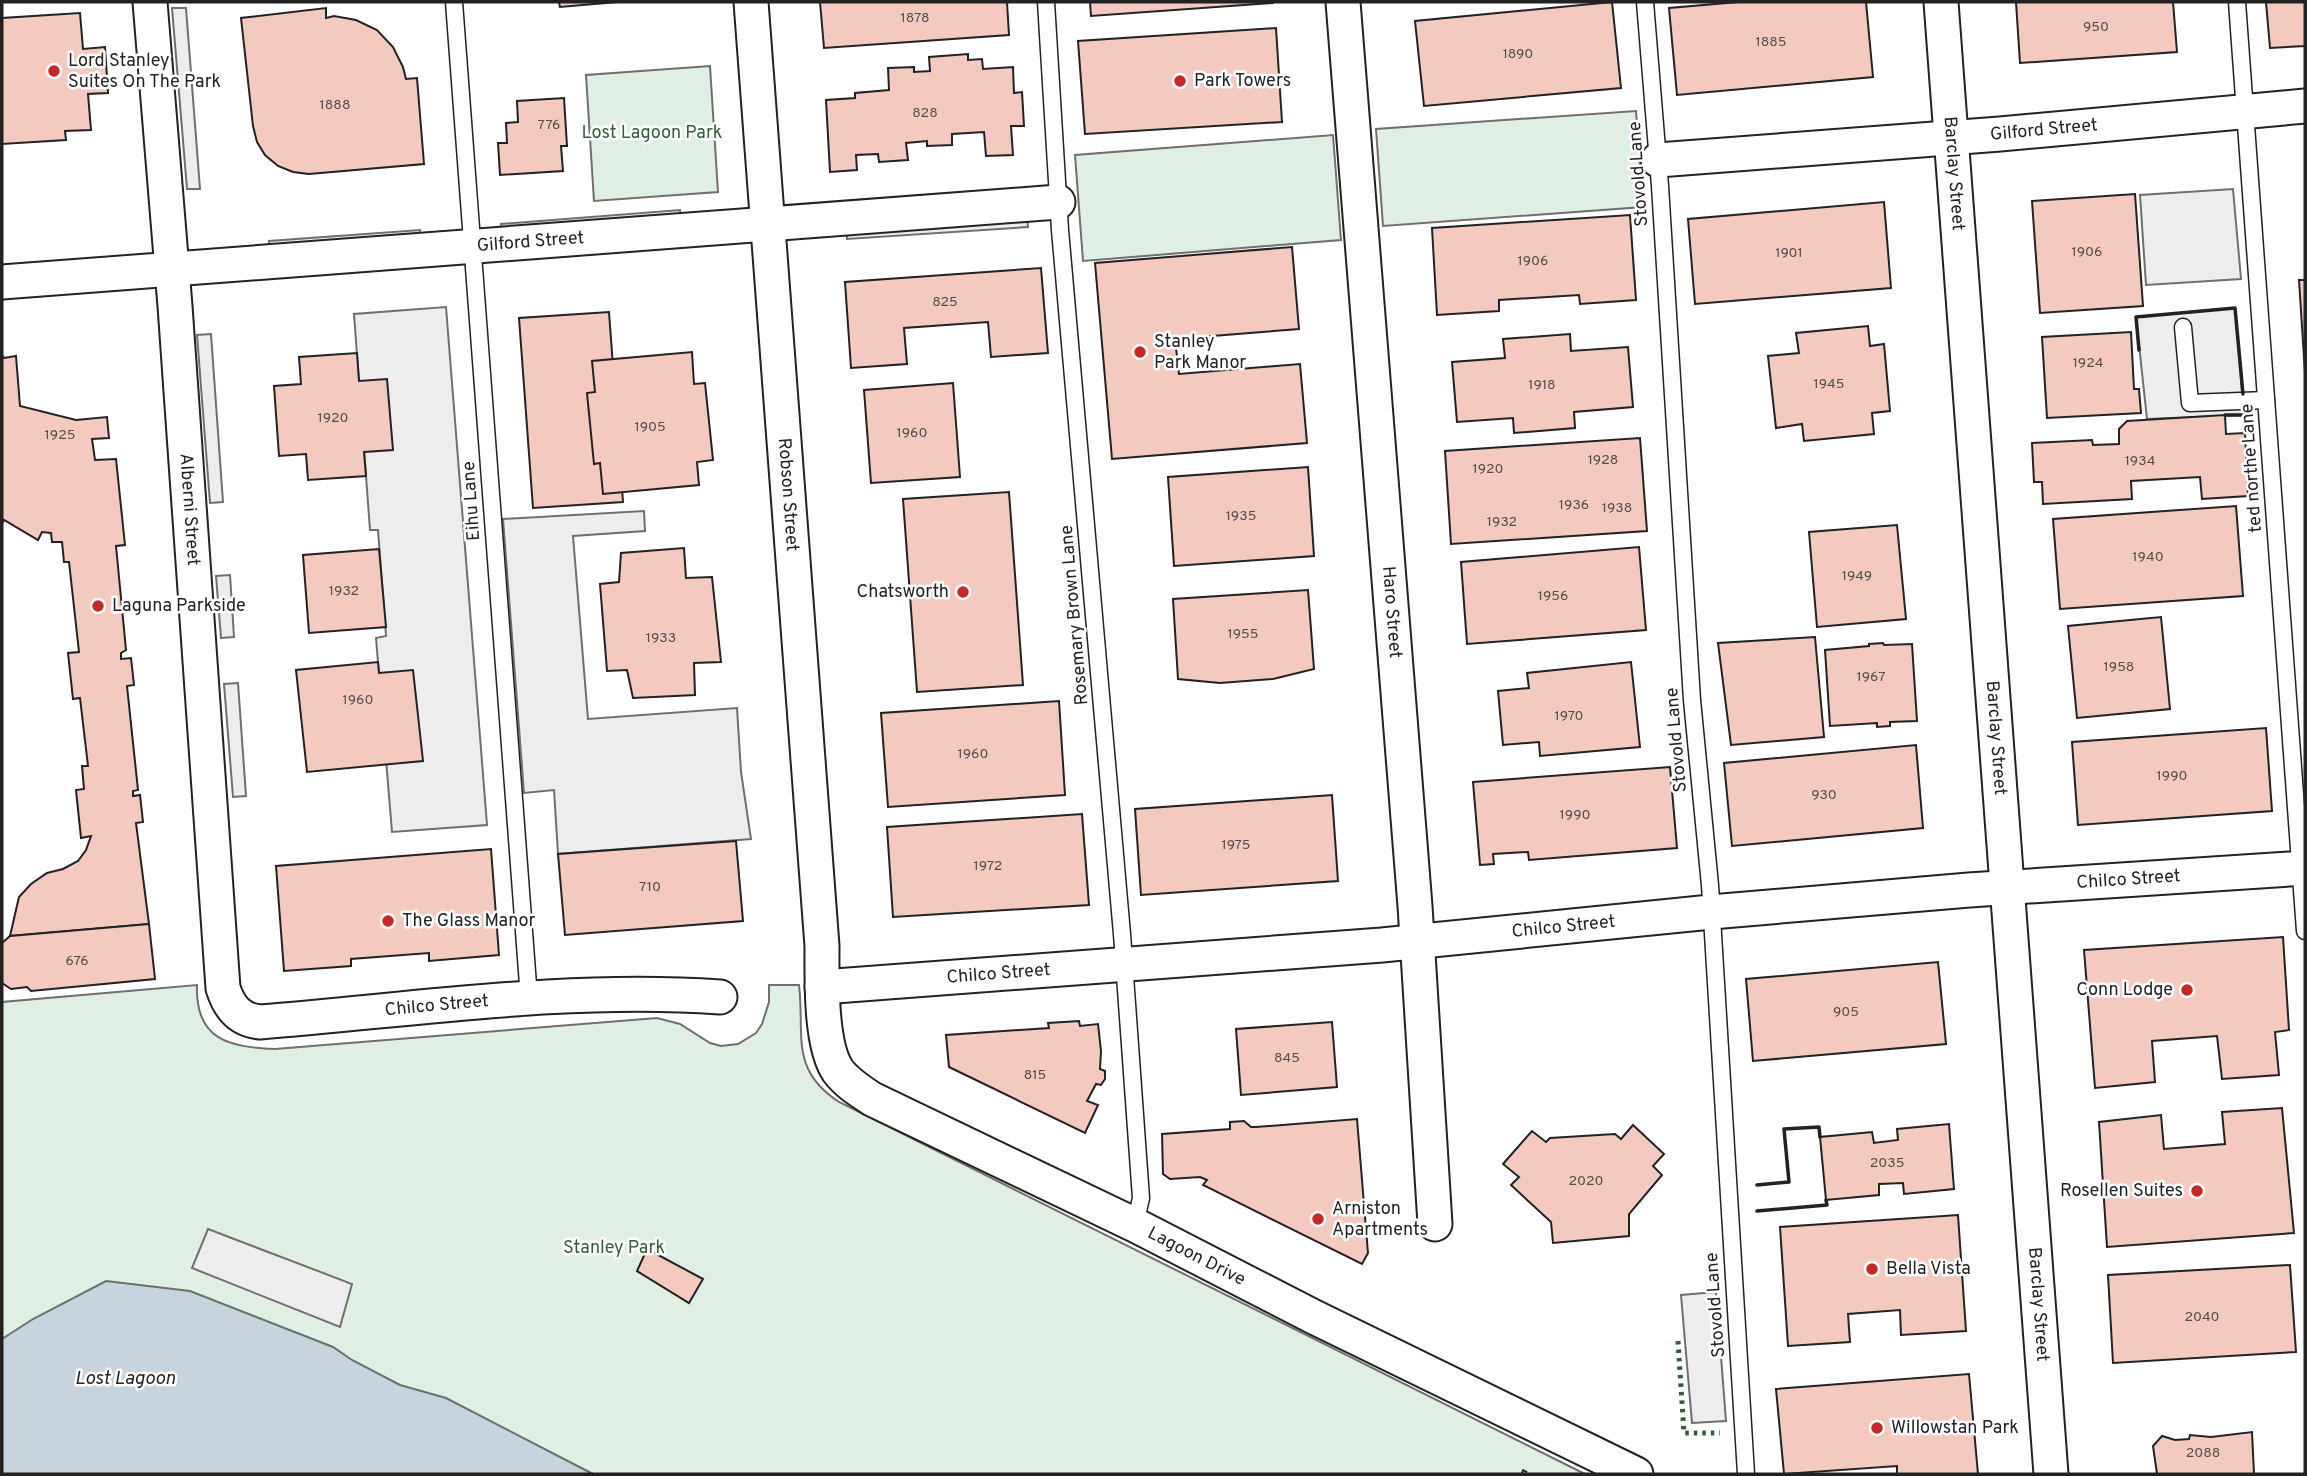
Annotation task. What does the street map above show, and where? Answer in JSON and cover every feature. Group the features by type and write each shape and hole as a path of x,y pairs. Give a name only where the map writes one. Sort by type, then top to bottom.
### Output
{"street":[{"name":"Alberni Street","path":"150,2 223,988 229,1004 238,1015"},
{"name":"Robson Street","path":"751,2 820,918 822,987"},
{"name":"Haro Street","path":"1343,2 1417,941 1436,1224"},
{"name":"Barclay Street","path":"1941,2 2051,1474"},
{"name":"Gilford Street","path":"1658,160 2305,106"},
{"name":"Gilford Street","path":"2,282 1058,202"},
{"name":"Chilco Street","path":"822,987 1417,941 2007,887 2303,868"},
{"name":"Lagoon Drive","path":"822,987 830,1051 839,1071 850,1084 872,1099 1135,1225 1314,1317 1636,1474"},
{"name":"Chilco Street","path":"238,1015 260,1022 529,998 673,993 720,997"}],"lane":[{"name":"Eihu Lane","path":"454,2 529,998"},
{"name":"Rosemary Brown Lane","path":"1046,2 1058,202 1124,963 1141,1198 1135,1225"},
{"name":"Stovold Lane","path":"1645,2 1658,160 1692,700 1710,884 1746,1474"},
{"name":"ted northe Lane","path":"2237,2 2303,868 2305,932"},
{"path":"2183,327 2190,403 2266,400"}],"green space":[{"name":"Lost Lagoon Park","path":"710,66 718,192 594,201 586,75"},
{"path":"1636,111 1643,207 1383,226 1376,129"},
{"path":"1333,135 1341,240 1083,261 1075,155"},
{"name":"Stanley Park","path":"197,985 202,1018 218,1037 243,1046 275,1049 657,1018 680,1024 710,1043 721,1046 738,1044 756,1033 762,1024 769,1002 769,985 799,985 802,1050 806,1064 823,1090 839,1102 1585,1474 2,1474 2,1002"}],"shaded area":[{"path":"172,8 186,8 200,189 187,189"},
{"path":"2233,189 2241,279 2146,285 2140,195"},
{"path":"680,210 681,222 502,237 501,224"},
{"path":"1027,218 1028,227 847,239 847,231"},
{"path":"420,230 421,241 270,252 269,241"},
{"path":"446,307 487,825 392,832 376,638 386,636 378,530 370,530 354,314"},
{"path":"2235,308 2244,415 2147,419 2136,317"},
{"path":"211,334 223,502 210,503 197,335"},
{"path":"644,511 645,531 573,536 588,719 737,708 741,772 751,839 558,854 554,790 524,793 503,519"},
{"path":"230,575 234,637 221,638 216,576"},
{"path":"238,683 246,796 233,797 224,684"},
{"path":"208,1229 352,1284 340,1327 192,1268"},
{"path":"1716,1292 1726,1421 1692,1423 1681,1295"}],"water":[{"name":"Lost Lagoon","path":"106,1281 190,1291 333,1347 400,1385 446,1398 593,1474 2,1474 2,1339 33,1319"}],"building":[{"path":"559,2 618,2 560,7"},
{"path":"820,2 1007,2 1009,35 824,48"},
{"path":"1090,2 1273,2 1273,3 1091,16"},
{"path":"1612,2 1621,88 1424,106 1415,21"},
{"path":"1739,2 1866,2 1873,77 1677,95 1669,8"},
{"path":"2016,2 2173,2 2177,52 2020,63"},
{"path":"2266,2 2305,2 2305,46 2270,48"},
{"path":"326,8 326,18 334,16 356,20 377,30 393,47 406,79 417,78 424,164 309,174 278,166 265,155 257,142 253,126 241,18"},
{"name":"Lord Stanley Suites On The Park","path":"80,13 83,49 105,47 108,93 88,94 91,130 65,131 66,140 2,144 2,18"},
{"name":"Park Towers","path":"1276,28 1282,122 1085,134 1078,41"},
{"path":"968,54 968,60 982,59 983,69 1013,67 1014,93 1022,92 1024,126 1011,126 1013,155 986,156 984,132 952,134 952,145 927,146 927,141 906,143 908,160 879,162 878,154 856,155 857,170 830,172 826,100 855,98 855,93 889,90 888,68 914,67 914,72 930,71 929,57"},
{"path":"564,98 567,146 561,146 563,171 500,175 498,143 507,143 506,123 518,122 517,101"},
{"path":"2135,194 2143,306 2040,313 2032,201"},
{"path":"1884,202 1891,288 1695,304 1688,219"},
{"path":"1630,215 1636,300 1580,304 1579,295 1499,300 1499,311 1437,315 1432,228"},
{"name":"Stanley Park Manor","path":"1292,247 1299,329 1175,339 1179,374 1300,364 1307,443 1112,459 1095,263"},
{"path":"1041,268 1048,353 991,357 988,322 904,328 907,364 851,368 845,282"},
{"path":"2299,280 2305,280 2305,373"},
{"path":"609,312 623,502 533,508 519,318"},
{"path":"1868,326 1870,346 1884,344 1890,411 1872,413 1874,434 1804,441 1802,424 1776,428 1768,356 1799,353 1796,333"},
{"path":"2131,332 2134,389 2139,389 2141,413 2047,418 2042,337"},
{"path":"1570,334 1571,351 1628,347 1633,407 1574,412 1575,428 1514,433 1513,418 1457,422 1452,362 1505,358 1503,339"},
{"path":"692,352 694,384 705,383 713,460 697,462 699,485 603,494 600,463 594,464 587,393 595,392 592,361"},
{"path":"357,353 359,381 387,379 393,450 364,452 366,476 308,480 306,454 279,456 274,386 301,384 299,357"},
{"name":"Laguna Parkside","path":"2,355 4,358 16,356 20,406 76,420 107,417 109,438 92,439 95,460 116,459 125,545 116,546 126,650 121,653 121,659 131,658 134,685 127,686 138,790 133,791 133,796 140,795 143,822 136,823 149,924 10,936 19,897 47,873 78,861 91,836 81,838 76,790 84,789 82,766 88,766 80,698 73,699 68,653 79,652 69,562 64,562 62,542 52,542 51,533 42,532 38,540 4,520 2,524"},
{"path":"953,383 960,477 871,483 864,390"},
{"path":"2225,415 2226,434 2245,433 2248,496 2202,499 2200,477 2131,481 2132,499 2043,504 2042,482 2034,482 2032,443 2092,440 2093,445 2119,444 2119,429 2127,421"},
{"path":"1640,438 1647,531 1451,544 1445,451"},
{"path":"1308,467 1314,556 1174,566 1168,477"},
{"name":"Chatsworth","path":"1009,492 1023,685 917,692 903,499"},
{"path":"2236,506 2243,596 2060,609 2053,519"},
{"path":"1897,525 1906,619 1817,627 1809,532"},
{"path":"1639,547 1646,630 1467,644 1461,562"},
{"path":"684,548 686,578 712,577 721,662 694,663 695,695 633,698 627,670 607,671 600,584 619,582 621,553"},
{"path":"379,549 386,627 309,633 303,555"},
{"path":"1308,590 1314,669 1273,679 1220,683 1178,679 1173,599"},
{"path":"2161,617 2170,709 2077,718 2068,626"},
{"path":"1815,637 1824,737 1731,745 1718,643"},
{"path":"1883,643 1912,644 1917,721 1890,722 1890,726 1877,727 1877,723 1830,726 1825,650"},
{"path":"378,662 379,673 413,670 423,761 307,772 296,670"},
{"path":"1631,662 1640,747 1540,756 1539,742 1503,745 1498,691 1529,688 1527,673"},
{"path":"1059,701 1065,795 888,807 881,713"},
{"path":"2266,728 2272,811 2078,825 2072,742"},
{"path":"1916,745 1923,828 1732,846 1724,763"},
{"path":"1670,767 1677,848 1529,860 1528,852 1493,854 1494,864 1480,865 1473,782"},
{"path":"1332,795 1338,881 1141,895 1135,809"},
{"path":"1082,814 1089,905 893,917 887,827"},
{"path":"736,841 743,921 565,935 558,854"},
{"name":"The Glass Manor","path":"491,849 499,955 429,961 429,953 351,959 351,966 284,971 276,866"},
{"path":"149,924 155,979 31,991 27,987 11,989 2,983 2,943 10,936"},
{"name":"Conn Lodge","path":"2283,937 2289,1030 2275,1032 2279,1075 2222,1079 2217,1036 2152,1041 2155,1082 2095,1088 2084,950"},
{"path":"1938,962 1946,1044 1753,1061 1746,979"},
{"path":"1079,1021 1080,1026 1098,1024 1100,1069 1105,1071 1105,1079 1101,1085 1096,1084 1087,1101 1098,1105 1085,1133 949,1067 946,1035 1049,1028 1048,1023"},
{"path":"1332,1022 1337,1087 1241,1095 1236,1029"},
{"name":"Rosellen Suites","path":"2282,1108 2294,1233 2107,1247 2099,1122 2161,1115 2164,1149 2225,1144 2222,1112"},
{"name":"Arniston Apartments","path":"1357,1119 1368,1253 1362,1264 1203,1185 1207,1180 1200,1177 1170,1179 1163,1174 1162,1134 1230,1129 1230,1122 1244,1121 1251,1127 1256,1127"},
{"path":"1949,1124 1954,1189 1904,1194 1903,1183 1879,1184 1879,1195 1826,1200 1820,1137 1872,1132 1874,1143 1898,1140 1897,1129"},
{"path":"1633,1125 1664,1154 1653,1166 1662,1175 1629,1214 1629,1236 1553,1243 1551,1222 1511,1185 1519,1177 1503,1164 1532,1131 1546,1142 1550,1138 1615,1134 1621,1139"},
{"name":"Bella Vista","path":"1958,1215 1966,1331 1901,1335 1900,1310 1848,1314 1850,1342 1788,1346 1780,1227"},
{"path":"647,1249 703,1279 689,1303 637,1271"},
{"path":"2290,1265 2296,1352 2113,1363 2108,1275"},
{"name":"Willowstan Park","path":"1969,1374 1978,1474 1897,1474 1897,1466 1784,1474 1776,1389"},
{"path":"2252,1432 2254,1474 2157,1474 2153,1446 2162,1436 2175,1440 2189,1439 2190,1435 2211,1437"}],"hedge":[{"path":"1678,1341 1684,1433 1720,1433"}],"fence":[{"path":"1522,1474 1523,1470 1530,1474"}],"wall":[{"path":"2139,350 2136,317 2235,308 2243,394"},
{"path":"2225,415 2244,415"},
{"path":"1757,1185 1789,1182 1784,1129 1819,1127 1820,1137"},
{"path":"1757,1211 1827,1205 1826,1200"}],"place":[{"name":"Lord Stanley Suites On The Park","path":"54,71"},
{"name":"Park Towers","path":"1180,81"},
{"name":"Stanley Park Manor","path":"1140,352"},
{"name":"Chatsworth","path":"963,592"},
{"name":"Laguna Parkside","path":"98,606"},
{"name":"The Glass Manor","path":"388,921"},
{"name":"Conn Lodge","path":"2187,990"},
{"name":"Rosellen Suites","path":"2197,1191"},
{"name":"Arniston Apartments","path":"1318,1219"},
{"name":"Bella Vista","path":"1872,1269"},
{"name":"Willowstan Park","path":"1877,1428"}]}
